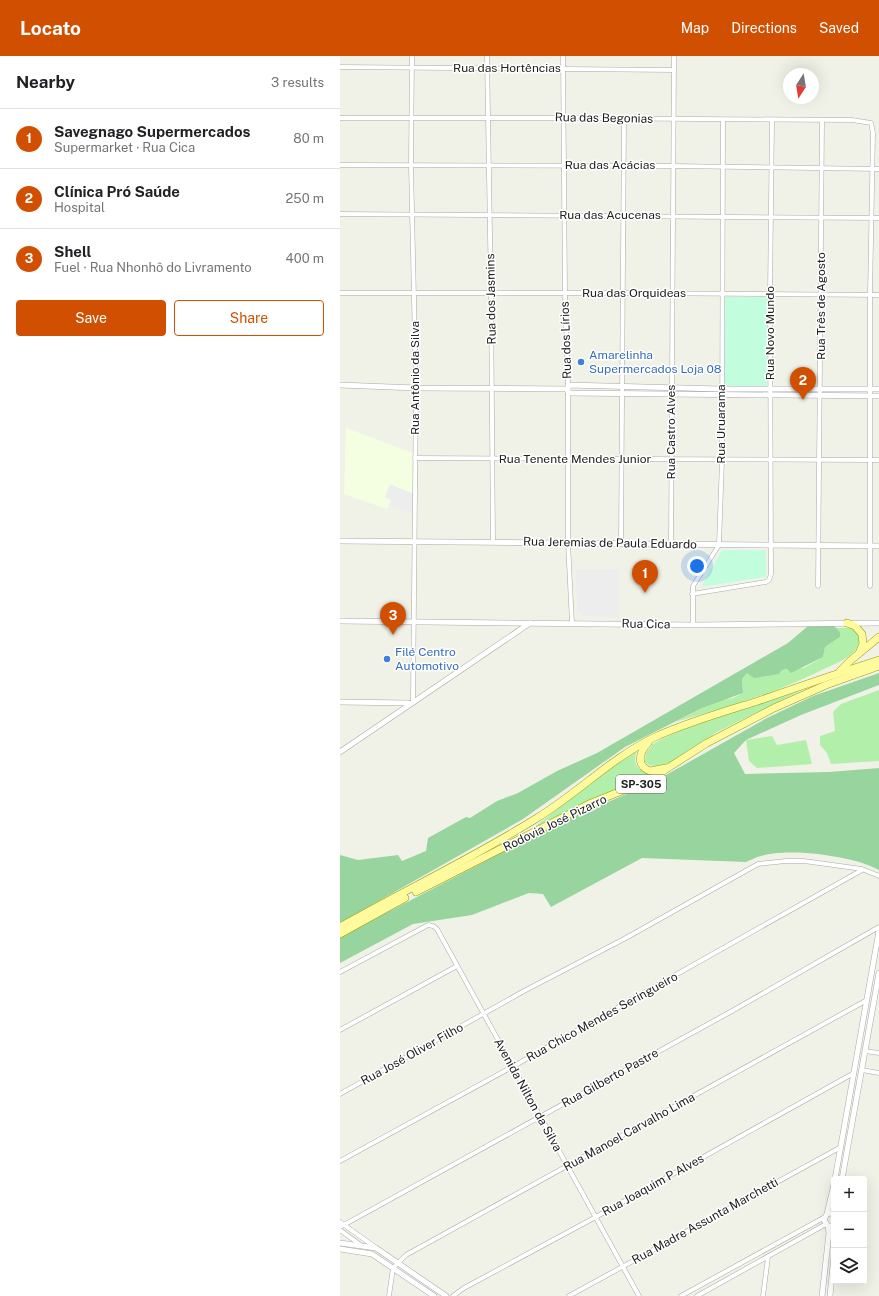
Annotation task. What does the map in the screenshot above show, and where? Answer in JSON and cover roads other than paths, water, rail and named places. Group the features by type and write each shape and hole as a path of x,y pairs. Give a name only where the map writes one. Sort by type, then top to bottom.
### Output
{"main road":[{"path":"847,623 855,626 862,634 863,644 858,655"},
{"path":"839,673 879,638"},
{"name":"Rodovia José Pizarro","path":"340,927 416,887 542,815 602,769 627,752 654,738 688,723 879,660"},
{"name":"Rodovia José Pizarro","path":"340,934 404,898 589,804 635,787 676,764 707,744 760,715 826,685 879,668"},
{"path":"654,738 641,752 641,766 654,771 676,764"}],"street":[{"name":"Rua Antônio da Silva","path":"411,702 415,542 416,388 411,165 412,56"},
{"name":"Rua dos Jasmins","path":"487,56 494,542"},
{"name":"Rua dos Lírios","path":"563,56 565,215 564,293 568,389 568,543 572,623"},
{"name":"Rua Castro Alves","path":"671,544 672,119 674,56"},
{"name":"Rua das Hortências","path":"340,67 674,70"},
{"name":"Rua das Begonias","path":"340,118 624,118 867,122 872,126 873,132 871,169"},
{"path":"621,544 623,459 622,293 624,118"},
{"name":"Rua Uruarama","path":"693,624 692,594 695,584 719,544 722,460 721,389 723,120"},
{"name":"Rua Novo Mundo","path":"692,594 766,582 769,580 771,574 770,294 772,120"},
{"name":"Rua Três de Agosto","path":"818,586 822,122"},
{"name":"Rua das Acácias","path":"340,165 723,166 879,169"},
{"path":"870,586 871,169"},
{"name":"Rua das Acucenas","path":"340,214 879,218"},
{"name":"Rua das Orquideas","path":"340,293 671,293 879,295"},
{"path":"340,385 492,389 568,389 623,386 721,389 879,389"},
{"path":"568,389 623,394 879,396"},
{"name":"Rua Tenente Mendes Junior","path":"415,458 879,460"},
{"name":"Rua Jeremias de Paula Eduardo","path":"340,541 879,546"},
{"name":"Rua Cica","path":"340,621 693,624 879,623"},
{"path":"506,639 521,627 521,623"},
{"path":"340,752 411,702 531,623"},
{"path":"340,702 411,702"},
{"name":"Rua José Oliver Filho","path":"340,1094 758,864 786,860 804,861 862,870 879,876"},
{"name":"Rua Chico Mendes Seringueiro","path":"340,1161 512,1067 862,870"},
{"name":"Avenida Nilton da Silva","path":"340,972 423,928 430,925 437,929 594,1218 639,1296"},
{"name":"Rua Gilberto Pastre","path":"341,1224 540,1117 813,966 879,927"},
{"path":"836,1176 879,931"},
{"path":"340,1030 456,966"},
{"path":"843,1176 879,973"},
{"name":"Rua Manoel Carvalho Lima","path":"393,1268 406,1255 867,1000"},
{"path":"865,1051 879,1053"},
{"path":"862,1070 879,1073"},
{"name":"Rua Joaquim P Alves","path":"453,1296 464,1288 594,1218 854,1073"},
{"name":"Rua Madre Assunta Marchetti","path":"569,1296 841,1147"},
{"path":"822,1296 830,1233 830,1225 826,1215 831,1196"},
{"path":"681,1296 831,1213"},
{"path":"341,1224 446,1296"},
{"path":"697,1296 705,1294 768,1257 830,1225"},
{"path":"340,1230 372,1254 434,1296"},
{"path":"340,1243 376,1248"},
{"path":"340,1249 372,1254"},
{"path":"763,1296 768,1257"},
{"path":"390,1296 393,1268"},
{"path":"824,1277 831,1278"},
{"path":"830,1296 831,1284"}],"place":[{"name":"Amarelinha Supermercados Loja 08","path":"581,362"},
{"name":"Clínica Pró Saúde","path":"803,400"},
{"name":"Savegnago Supermercados","path":"645,593"},
{"name":"Shell","path":"393,635"},
{"name":"Filé Centro Automotivo","path":"387,659"}]}
